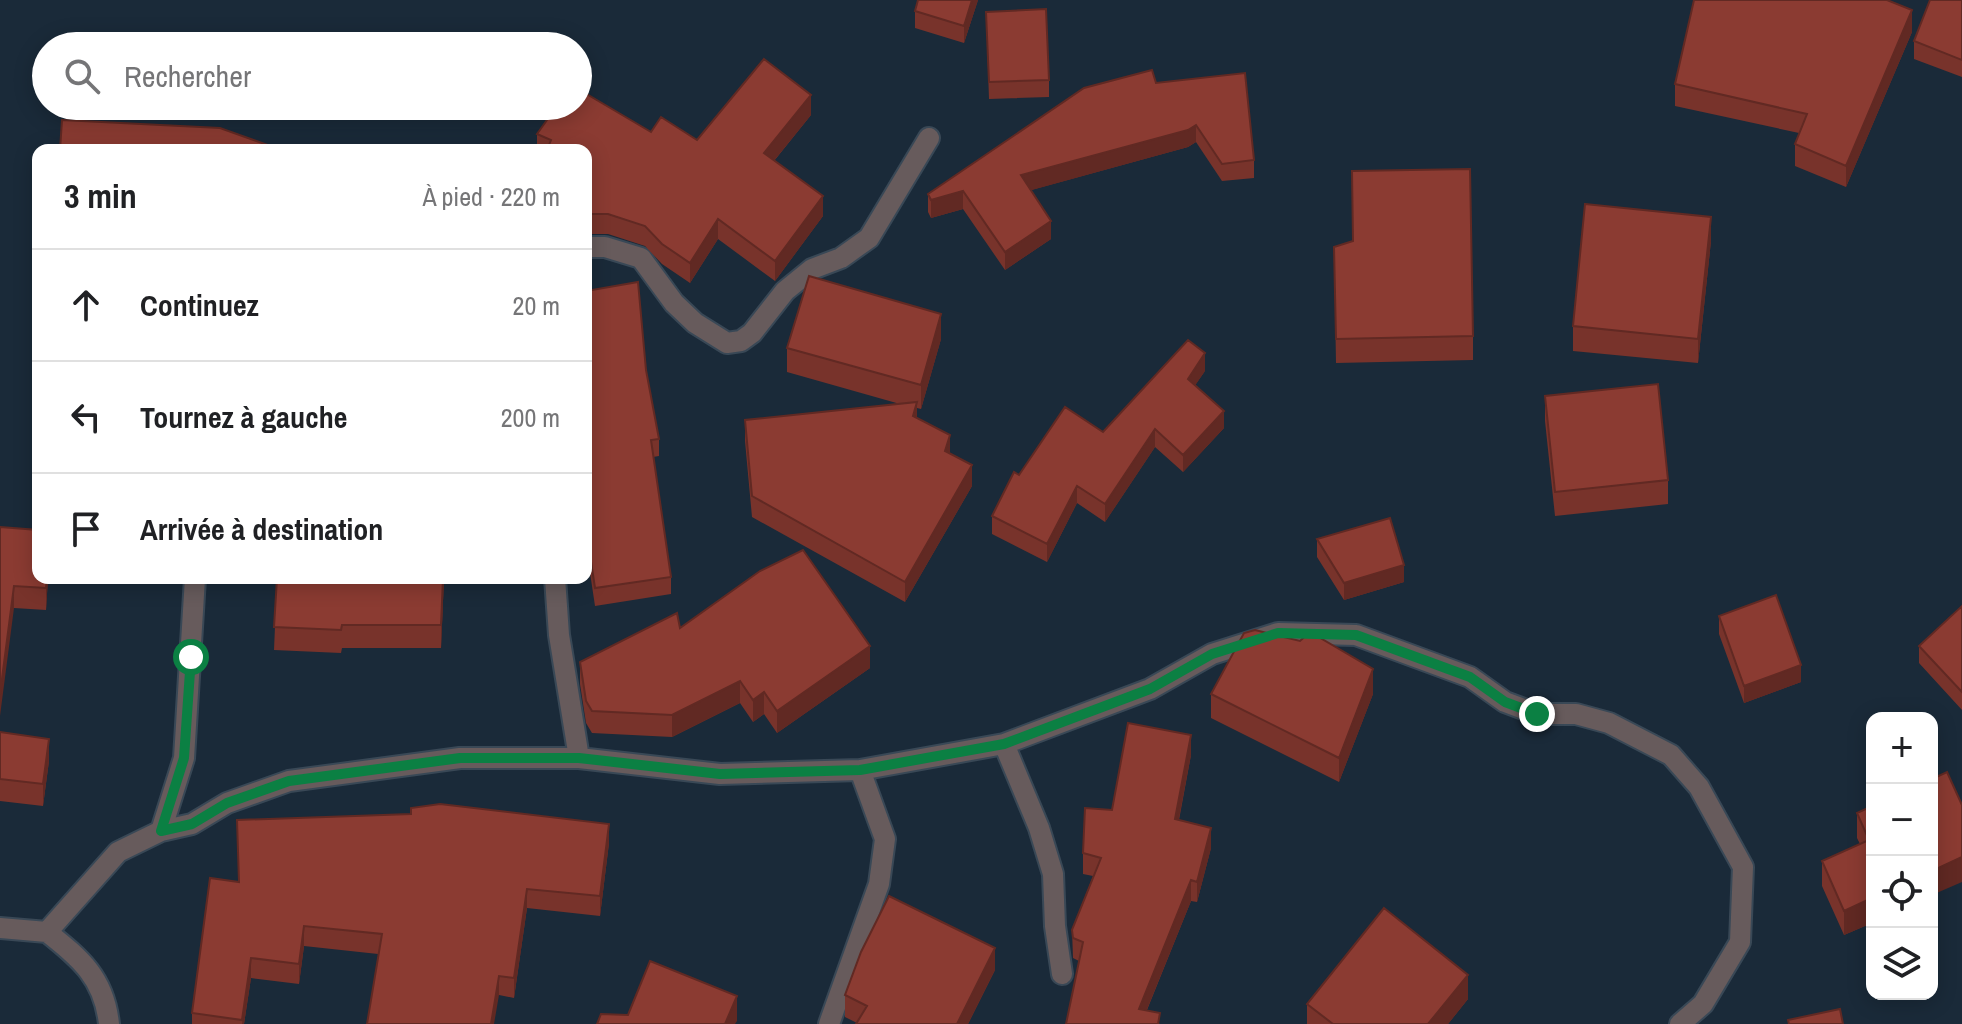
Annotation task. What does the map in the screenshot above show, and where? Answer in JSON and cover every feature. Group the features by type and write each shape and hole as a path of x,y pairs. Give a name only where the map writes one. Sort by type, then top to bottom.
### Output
{"street":[{"path":"592,247 605,247 641,258 674,303 695,323 727,343 741,341 752,333 785,291 812,269 841,258 869,238 929,138"},
{"path":"161,831 184,758 195,584"},
{"path":"555,584 559,635 579,758"},
{"path":"47,932 118,852 161,831 192,824 227,803 289,781 460,758 579,758 720,774 860,770 1004,744 1150,689 1212,654 1278,633 1356,635 1470,677 1505,702 1537,714 1576,714 1609,723 1671,755 1699,787 1743,867 1740,942 1703,1004 1680,1024"},
{"path":"1004,744 1039,828 1053,874 1055,926 1062,974"},
{"path":"829,1024 879,884 885,839 860,770"},
{"path":"0,928 47,932 82,960 106,1002 109,1024"}],"building":[{"path":"918,0 972,0 964,26 915,11"},
{"path":"1694,0 1887,0 1912,10 1846,166 1795,144 1807,114 1675,84"},
{"path":"1930,0 1962,0 1962,60 1914,41"},
{"path":"1046,9 1049,80 989,82 986,12"},
{"path":"764,59 811,95 764,153 823,196 775,261 718,219 690,263 662,244 645,226 608,214 592,214 592,144 549,144 551,140 537,134 547,120 592,120 592,97 651,132 661,117 697,140"},
{"path":"1152,70 1156,83 1245,73 1254,160 1222,164 1196,125 1188,130 1021,175 1051,221 1005,252 963,191 931,200 928,194 1084,88"},
{"path":"62,120 220,128 265,144 60,144"},
{"path":"1470,169 1473,336 1336,339 1334,247 1353,241 1352,171"},
{"path":"1585,204 1711,217 1698,339 1573,326"},
{"path":"809,276 941,314 921,385 787,348"},
{"path":"638,282 646,370 659,439 651,440 671,577 595,588 592,568 592,290"},
{"path":"1188,340 1205,353 1188,379 1224,411 1183,455 1155,429 1105,504 1077,486 1047,544 992,516 1014,472 1019,475 1065,407 1103,432"},
{"path":"1658,384 1668,480 1555,492 1545,396"},
{"path":"917,402 913,416 950,435 945,451 972,465 905,582 752,496 745,420"},
{"path":"1390,518 1404,565 1344,583 1317,539"},
{"path":"0,527 32,530 32,584 46,584 46,588 14,586 0,694"},
{"path":"803,550 870,646 777,711 764,692 753,700 740,681 672,715 592,711 586,701 580,662 677,613 680,628 760,571"},
{"path":"277,584 443,584 441,625 342,625 341,630 274,627"},
{"path":"1776,595 1801,665 1744,686 1719,616"},
{"path":"1962,606 1962,692 1919,646"},
{"path":"1255,630 1300,641 1310,632 1373,669 1339,758 1211,694 1244,633"},
{"path":"1128,723 1191,735 1175,819 1211,828 1197,882 1191,880 1139,1009 1160,1013 1158,1024 1066,1024 1083,942 1073,938 1072,930 1101,858 1083,853 1085,808 1112,810"},
{"path":"0,732 49,739 43,784 0,779"},
{"path":"1947,772 1962,805 1962,857 1938,868 1938,784 1938,776"},
{"path":"440,804 609,824 600,896 527,889 514,978 499,976 491,1024 367,1024 382,934 304,926 299,964 251,958 242,1020 192,1013 210,878 239,882 237,820 411,814 411,808"},
{"path":"1866,809 1866,833 1857,813"},
{"path":"1866,841 1866,901 1844,911 1822,861"},
{"path":"889,896 995,948 957,1024 856,1024 867,1006 845,995 861,952"},
{"path":"1384,908 1468,975 1428,1024 1333,1024 1307,1004"},
{"path":"650,961 737,996 725,1024 597,1024 601,1014 628,1015"},
{"path":"1840,1009 1843,1024 1789,1024 1788,1020"}],"route":[{"path":"191,657 184,758 161,831 192,824 227,803 289,781 460,758 579,758 720,774 860,770 1004,744 1150,689 1212,654 1278,633 1356,635 1470,677 1505,702 1537,714"}]}
